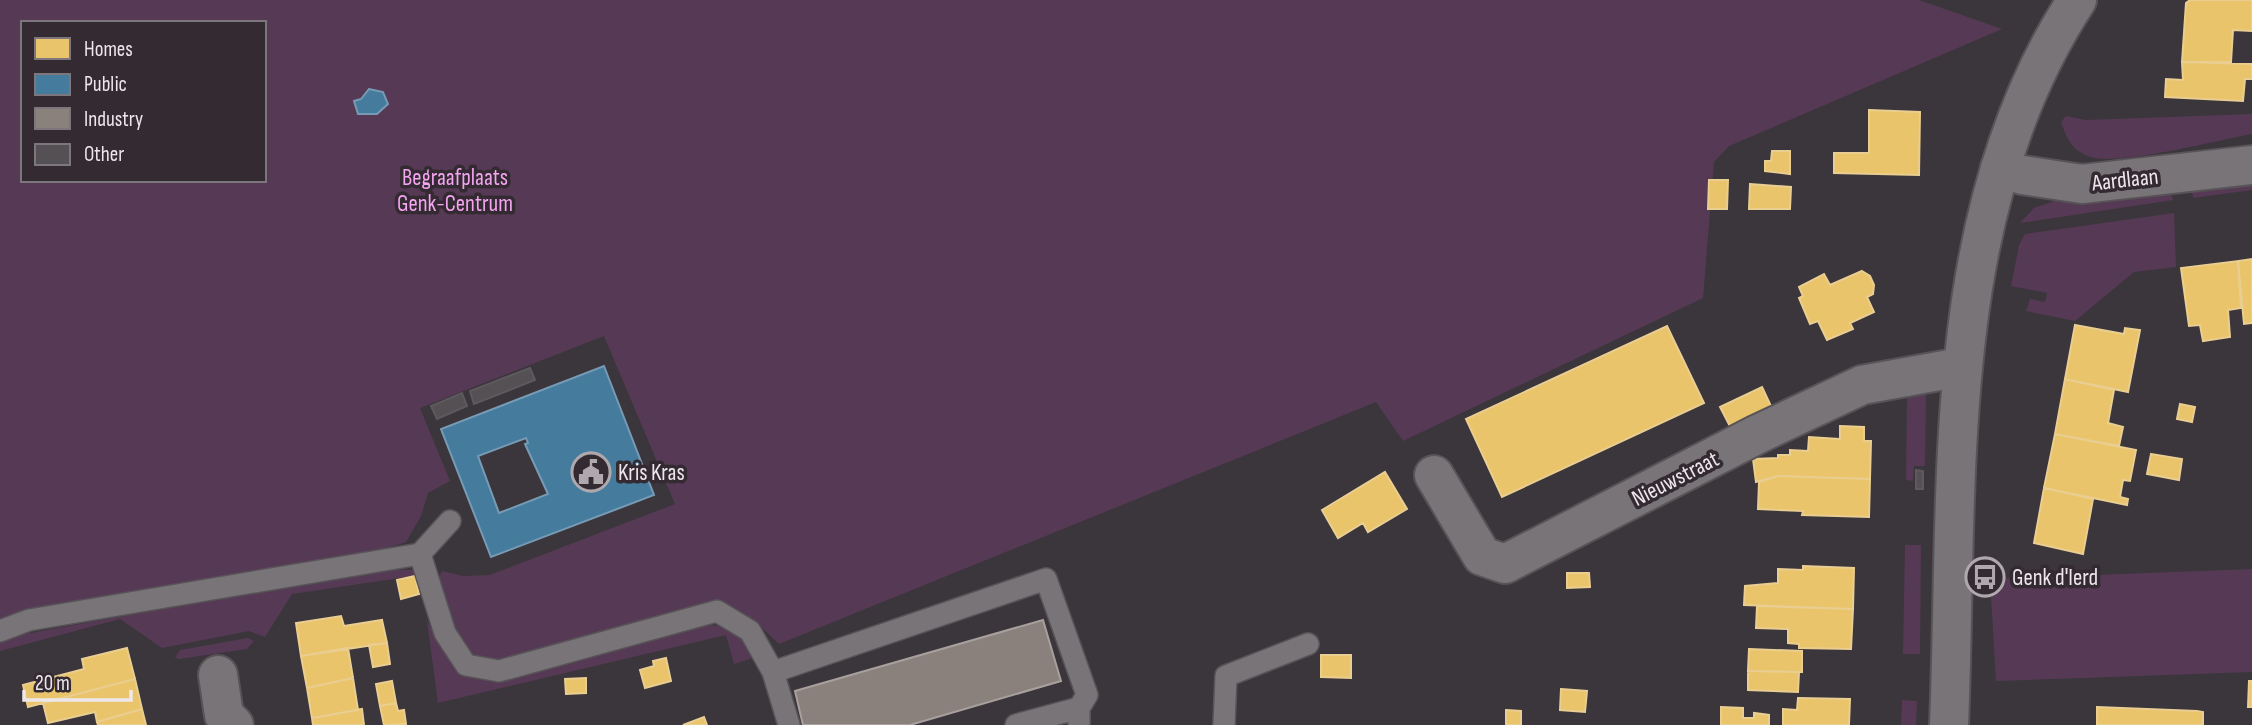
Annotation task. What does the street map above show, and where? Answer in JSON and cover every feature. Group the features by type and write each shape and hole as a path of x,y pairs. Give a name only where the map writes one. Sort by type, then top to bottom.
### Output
{"street":[{"path":"1949,725 1961,367 1975,272 2000,168 2019,115 2077,0"},
{"name":"Aardlaan","path":"2000,168 2022,175 2082,184 2252,164"},
{"name":"Nieuwstraat","path":"1434,475 1482,556 1505,564 1862,385 1961,367"},
{"path":"218,674 224,715 234,725"}],"lane":[{"path":"0,631 29,620 420,554 450,521"},
{"path":"420,554 445,633 466,665 499,671 717,611 750,631 773,672 789,725"},
{"path":"773,672 1046,579 1087,695 1079,716 1016,725"},
{"path":"1224,725 1226,676 1308,644"}],"green space":[{"name":"Begraafplaats Genk-Centrum","path":"0,0 1919,0 2002,29 1729,146 1714,162 1703,298 1403,441 1376,402 779,644 755,621 728,605 705,604 500,664 474,656 453,630 437,581 442,571 463,576 490,575 675,504 604,336 420,408 450,481 428,493 421,516 406,542 374,552 0,621"},
{"path":"2252,114 2252,134 2145,155 2104,159 2091,157 2075,148 2061,122 2066,116 2086,120"},
{"path":"2252,179 2252,190 2193,198 2191,187"},
{"path":"2171,190 2173,200 2020,223 2034,208 2069,196"},
{"path":"2174,213 2176,267 2134,272 2075,321 2026,311 2030,299 2045,302 2047,293 2011,286 2019,245 2025,234"},
{"path":"1907,391 1926,394 1925,466 1914,466 1913,481 1906,480"},
{"path":"1905,545 1921,545 1920,654 1903,654"},
{"path":"383,569 416,570 420,575 292,594 265,637 249,631 162,648 120,619 0,651 0,643 25,634"},
{"path":"2252,569 2252,672 1996,681 1990,579"},
{"path":"427,621 458,665 490,680 696,626 730,628 748,642 753,651 750,659 734,664 726,635 438,703"},
{"path":"248,638 254,641 247,649 179,659 175,657 180,650"},
{"path":"1902,700 1917,701 1916,725 1901,725"}],"building: Homes":[{"path":"2190,0 2252,0 2252,31 2233,30 2231,62 2182,62 2186,3"},
{"path":"2182,62 2252,64 2252,79 2245,79 2243,101 2165,97 2166,79 2183,80"},
{"path":"1869,110 1920,112 1919,175 1834,173 1834,153 1869,153"},
{"path":"1772,151 1790,151 1790,174 1765,171 1765,161 1771,161"},
{"path":"1709,180 1728,180 1727,209 1708,209"},
{"path":"1750,184 1791,187 1790,209 1749,209"},
{"path":"2252,259 2252,323 2244,324 2238,261"},
{"path":"2238,261 2241,308 2228,310 2230,337 2203,341 2200,325 2189,326 2181,268"},
{"path":"1862,271 1870,276 1874,285 1873,294 1867,297 1874,312 1850,323 1853,329 1827,340 1818,321 1810,324 1799,298 1803,296 1799,287 1824,274 1830,285"},
{"path":"2075,325 2124,334 2125,328 2140,330 2128,392 2065,379"},
{"path":"1667,326 1704,403 1502,497 1466,419"},
{"path":"2065,379 2114,390 2108,423 2123,427 2119,446 2055,434"},
{"path":"1762,387 1777,419 1736,438 1720,407"},
{"path":"2180,404 2195,407 2192,422 2177,419"},
{"path":"1840,426 1864,427 1864,441 1871,441 1870,479 1778,476 1756,482 1753,459 1778,458 1778,455 1790,455 1790,450 1808,451 1809,437 1840,439"},
{"path":"2055,434 2136,450 2130,481 2123,480 2120,497 2128,499 2127,505 2044,488"},
{"path":"2151,454 2182,459 2179,480 2147,474"},
{"path":"1385,472 1407,509 1368,532 1363,523 1338,538 1322,510"},
{"path":"1778,476 1870,479 1869,517 1802,515 1803,511 1758,509 1759,482"},
{"path":"2044,488 2093,499 2083,554 2034,543"},
{"path":"1803,566 1854,568 1853,609 1744,605 1745,586 1778,583 1778,569 1803,570"},
{"path":"1567,573 1589,573 1590,587 1567,588"},
{"path":"415,576 419,594 401,599 397,580"},
{"path":"1757,606 1853,609 1851,649 1799,648 1799,644 1788,643 1788,629 1756,628"},
{"path":"341,616 344,626 382,620 387,643 301,656 296,623"},
{"path":"387,643 390,664 373,667 369,645"},
{"path":"127,648 135,679 28,707 23,685 84,669 82,659"},
{"path":"348,648 353,678 307,688 301,656"},
{"path":"1749,649 1802,651 1802,672 1748,671"},
{"path":"1321,655 1351,655 1351,678 1321,677"},
{"path":"666,658 671,681 645,688 640,670 654,666 653,661"},
{"path":"1748,671 1799,672 1798,692 1748,690"},
{"path":"353,678 358,710 312,718 307,688"},
{"path":"586,678 586,693 566,694 565,679"},
{"path":"135,679 142,709 97,722 95,712 48,723 43,703"},
{"path":"392,681 396,703 380,706 376,684"},
{"path":"2249,681 2252,681 2252,707 2248,707"},
{"path":"1561,689 1587,691 1585,712 1560,710"},
{"path":"1798,698 1850,699 1849,725 1783,725 1783,709 1797,710"},
{"path":"396,703 398,711 404,710 406,724 384,725 380,706"},
{"path":"1721,707 1743,708 1743,718 1754,718 1754,713 1769,715 1769,725 1721,725"},
{"path":"2097,707 2203,712 2203,725 2097,725"},
{"path":"142,709 146,725 98,725 97,722"},
{"path":"362,709 364,725 313,725 312,718"},
{"path":"1506,710 1521,711 1521,725 1506,725"},
{"path":"704,717 707,725 683,725"}],"building: Public":[{"path":"369,89 383,92 388,104 377,114 358,114 354,101 361,99"},
{"name":"Kris Kras","path":"604,366 654,495 491,557 441,429","holes":["526,438 528,443 525,444 548,494 499,513 478,456"]}],"building: Industry":[{"path":"1043,620 1061,681 910,725 803,725 795,691"}],"building: Other":[{"path":"530,368 535,380 474,404 470,391"},
{"path":"462,393 467,406 437,419 431,406"},
{"path":"1916,470 1923,471 1923,489 1916,489"}],"place":[{"name":"Kris Kras","path":"591,472"},
{"name":"Genk d'Ierd","path":"1985,577"}]}
